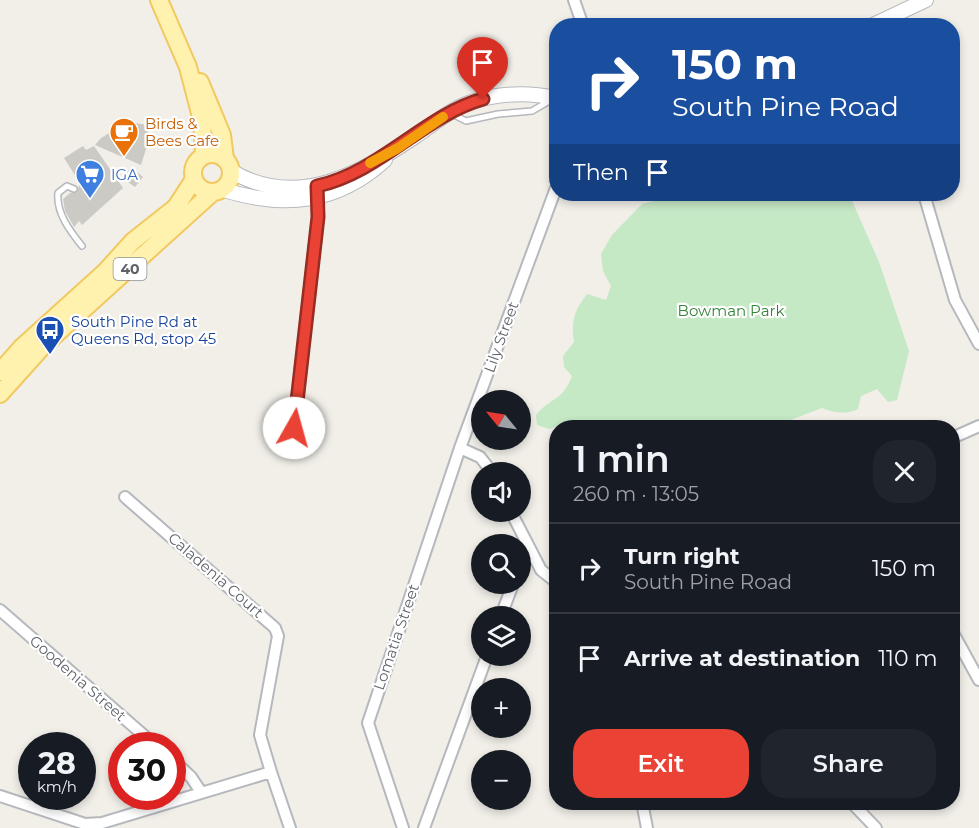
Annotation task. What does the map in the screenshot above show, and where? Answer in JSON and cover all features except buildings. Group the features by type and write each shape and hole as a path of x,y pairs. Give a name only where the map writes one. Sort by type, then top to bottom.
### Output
{"main road":[{"name":"40","path":"0,372 21,348 105,272 133,241 176,207 194,179 193,168 204,155 202,121 188,67 159,0"},
{"path":"888,18 926,0"},
{"name":"40","path":"0,394 44,345 229,181 222,135 202,86 188,67"},
{"path":"194,179 201,189 271,199 318,192 398,148 469,103 497,95 525,93 549,97"},
{"path":"204,155 215,154 260,185 318,192"}],"street":[{"path":"574,0 580,18"},
{"path":"294,428 318,222 318,192"},
{"name":"Lily Street","path":"460,448 551,201"},
{"path":"926,201 955,300 979,344"},
{"path":"960,434 979,426"},
{"path":"460,448 480,457 484,462"},
{"name":"Lomatia Street","path":"403,828 368,723 460,448"},
{"name":"Caladenia Court","path":"125,497 275,628 278,636 260,735 271,772"},
{"path":"516,522 541,570 549,576"},
{"name":"Goodenia Street","path":"0,610 140,732"},
{"path":"960,646 979,680"},
{"path":"424,828 483,666"},
{"path":"186,772 201,792"},
{"path":"0,796 85,824 102,823 271,772 290,828"},
{"path":"644,810 647,828"},
{"path":"859,810 876,828"}],"lane":[{"path":"74,189 62,187 58,192 58,206 71,232 82,246"}],"green space":[{"name":"Bowman Park","path":"654,201 852,201 879,262 909,351 897,400 888,402 877,389 861,396 858,409 854,411 840,413 822,408 790,420 549,420 549,429 537,425 536,415 561,395 572,376 564,367 563,356 574,342 573,322 579,306 587,294 606,300 611,286 603,271 601,254 612,235 642,204"}],"slow traffic":[{"path":"370,163 398,148 443,117"}],"place":[{"name":"Birds & Bees Cafe","path":"124,158"},
{"name":"IGA","path":"90,200"},
{"name":"South Pine Rd at Queens Rd, stop 45","path":"50,356"}],"route":[{"path":"294,428 318,217 317,186 347,175 398,148 450,113 483,99"}]}
